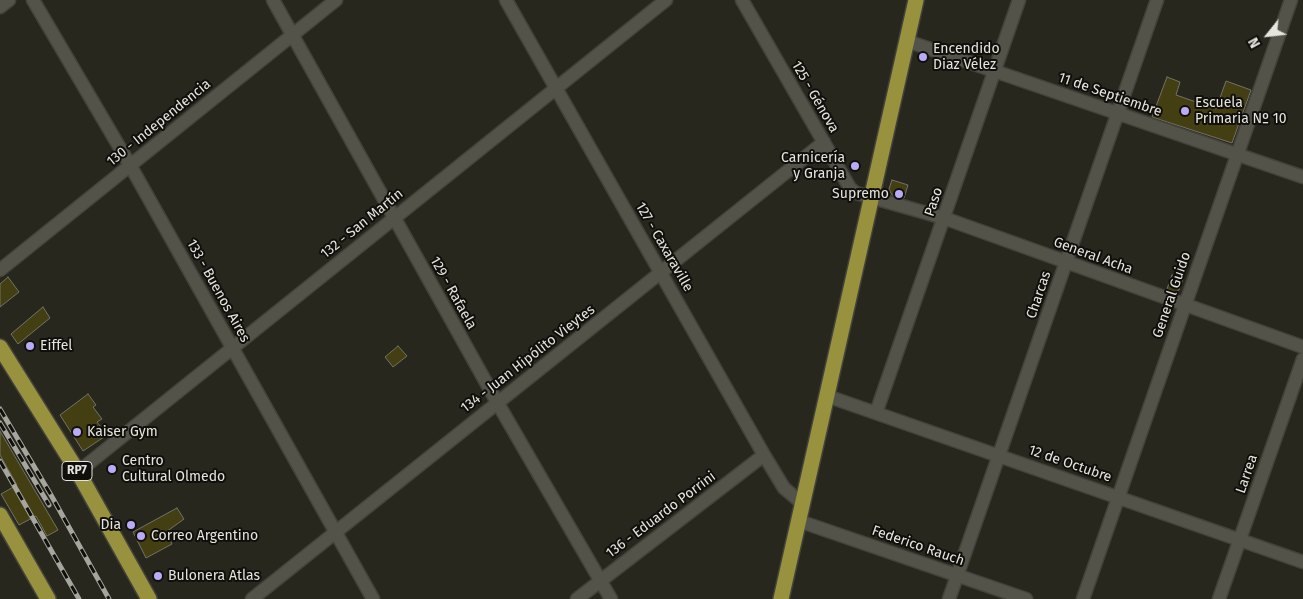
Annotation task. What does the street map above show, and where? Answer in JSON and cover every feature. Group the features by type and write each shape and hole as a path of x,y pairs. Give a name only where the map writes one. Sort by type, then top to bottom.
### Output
{"main road":[{"path":"781,599 916,0"},
{"name":"RP7","path":"0,347 78,472 149,599"},
{"path":"0,515 48,599"}],"street":[{"path":"0,8 9,0"},
{"name":"133 - Buenos Aires","path":"34,0 130,165 373,599"},
{"name":"129 - Rafaela","path":"273,0 497,402 611,599"},
{"name":"130 - Independencia","path":"0,270 336,0"},
{"name":"127 - Caxaraville","path":"506,0 764,455 784,488 803,504"},
{"name":"132 - San Martín","path":"78,472 666,0"},
{"name":"125 - Génova","path":"742,0 850,188 871,198"},
{"name":"Paso","path":"876,413 1019,0"},
{"name":"Charcas","path":"949,599 1157,0"},
{"path":"1289,0 1303,6"},
{"name":"General Guido","path":"1083,599 1289,0"},
{"name":"11 de Septiembre","path":"907,41 1303,176"},
{"name":"134 - Juan Hipólito Vieytes","path":"252,599 497,402 662,274 824,142"},
{"name":"General Acha","path":"871,198 944,218 1184,306 1303,347"},
{"name":"Larrea","path":"1219,599 1303,359"},
{"name":"12 de Octubre","path":"827,396 1303,562"},
{"name":"136 - Eduardo Porrini","path":"577,599 764,455"},
{"name":"Federico Rauch","path":"799,521 1026,599"}],"building":[{"name":"Escuela Primaria Nº 10","path":"1167,77 1180,82 1176,95 1216,109 1226,81 1251,90 1232,143 1152,117"},
{"name":"Supremo","path":"892,180 908,185 904,198 892,195 889,189"},
{"path":"1172,275 1183,279 1179,290 1175,292 1167,289"},
{"path":"8,277 19,292 0,307 0,284"},
{"path":"43,307 50,318 18,344 11,334"},
{"path":"398,346 407,356 393,367 385,357"},
{"path":"88,394 96,405 93,407 102,419 97,422 107,435 83,451 60,415"},
{"path":"0,431 58,530 47,536 36,516 19,525 1,494 17,485 0,455"},
{"path":"177,508 184,519 166,532 172,544 146,558 133,532"}],"railway":[{"path":"0,409 109,599"},
{"path":"0,423 49,505"},
{"path":"0,461 79,599"}],"place":[{"name":"Encendido Diaz Vélez","path":"923,57"},
{"name":"Escuela Primaria Nº 10","path":"1185,111"},
{"name":"Carnicería y Granja","path":"855,166"},
{"name":"Supremo","path":"899,194"},
{"name":"Eiffel","path":"30,346"},
{"name":"Kaiser Gym","path":"77,432"},
{"name":"Centro Cultural Olmedo","path":"112,469"},
{"name":"Dia","path":"131,525"},
{"name":"Correo Argentino","path":"141,536"},
{"name":"Bulonera Atlas","path":"158,576"}]}
